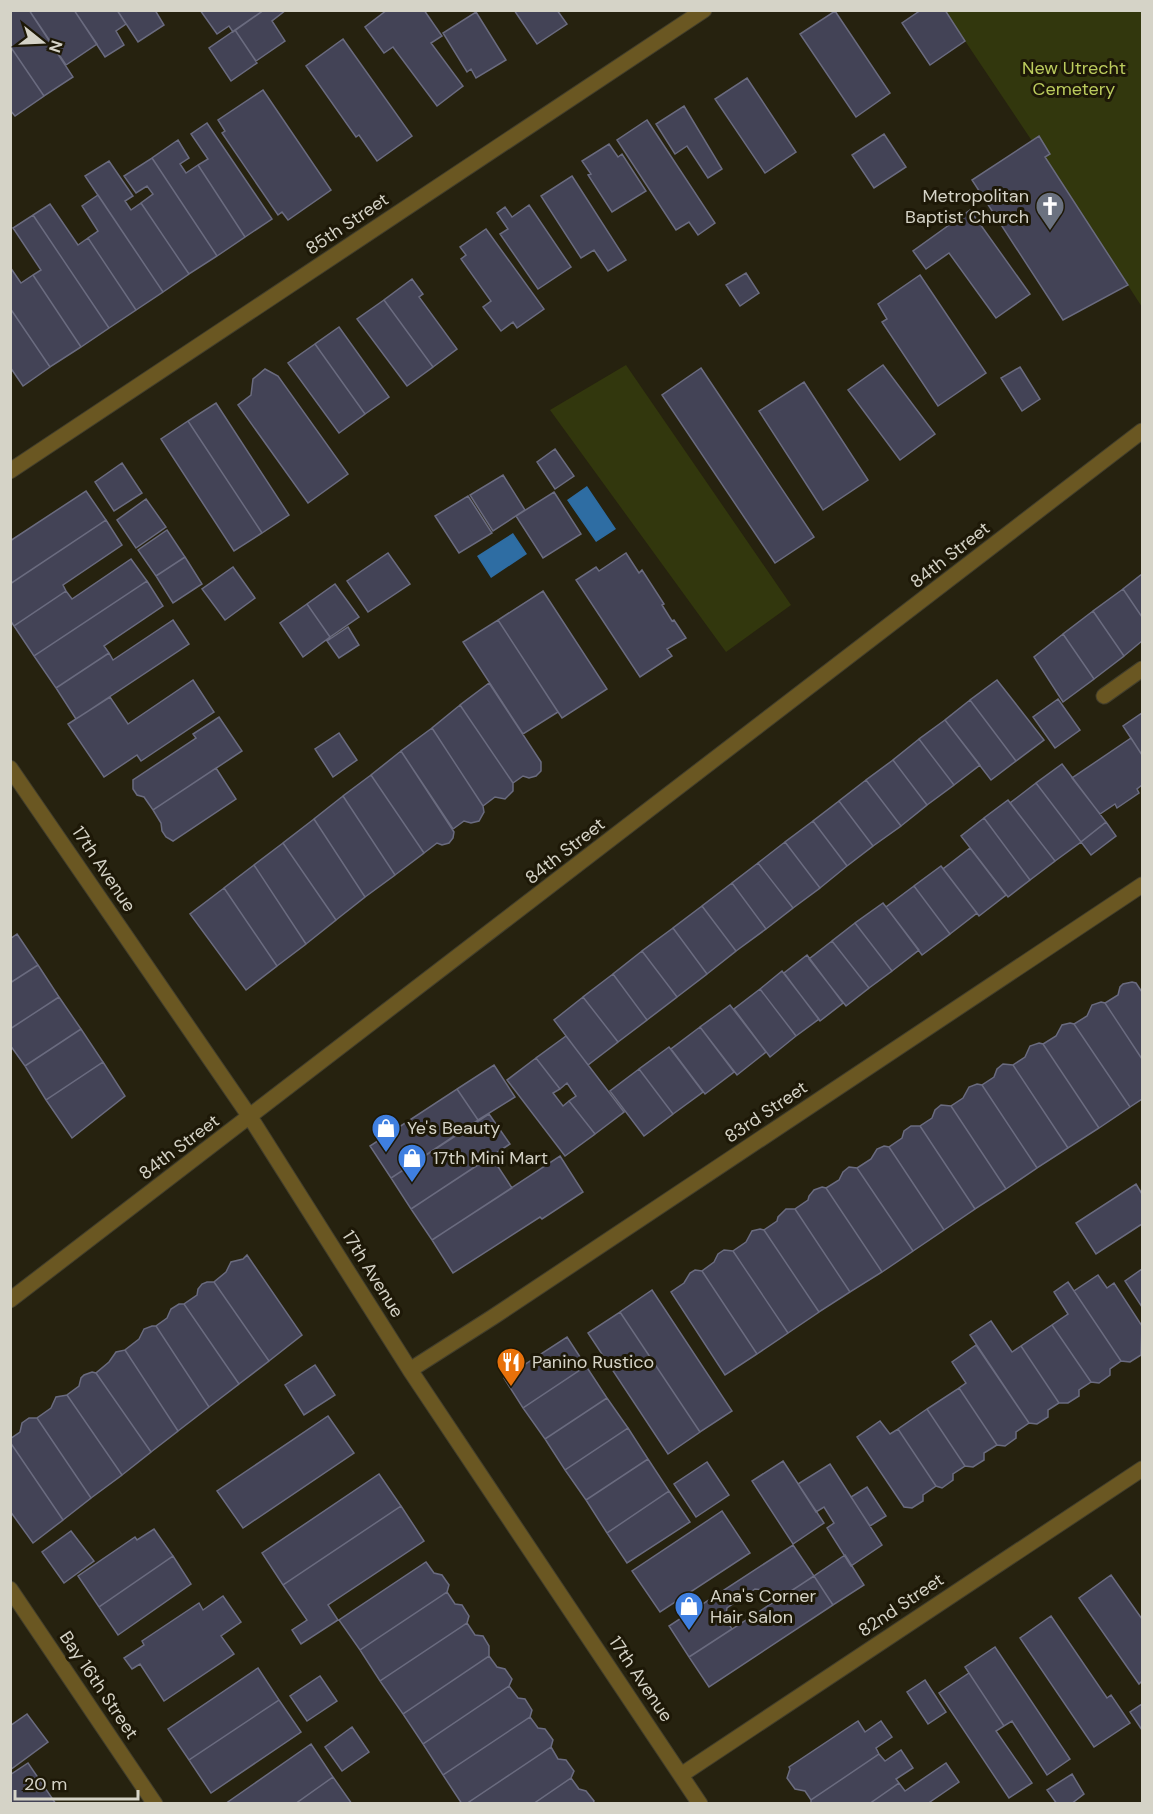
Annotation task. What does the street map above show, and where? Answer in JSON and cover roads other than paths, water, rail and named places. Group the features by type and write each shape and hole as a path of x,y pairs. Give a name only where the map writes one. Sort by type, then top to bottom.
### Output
{"street":[{"name":"85th Street","path":"10,471 704,10"},
{"name":"84th Street","path":"10,1300 1143,431"},
{"path":"1104,696 1143,669"},
{"name":"17th Avenue","path":"10,768 250,1117 411,1370 700,1803"},
{"name":"83rd Street","path":"411,1370 1143,885"},
{"name":"82nd Street","path":"681,1775 1143,1469"},
{"name":"Bay 16th Street","path":"10,1589 155,1803"}],"water":[{"path":"587,486 616,529 596,542 567,500"},
{"path":"513,533 527,554 491,578 477,556"}],"place":[{"name":"Metropolitan Baptist Church","path":"1050,232"},
{"name":"Ye's Beauty","path":"386,1154"},
{"name":"17th Mini Mart","path":"412,1184"},
{"name":"Panino Rustico","path":"511,1388"},
{"name":"Ana's Corner Hair Salon","path":"689,1632"}],"park label":[{"name":"New Utrecht Cemetery","path":"1074,78"}]}
